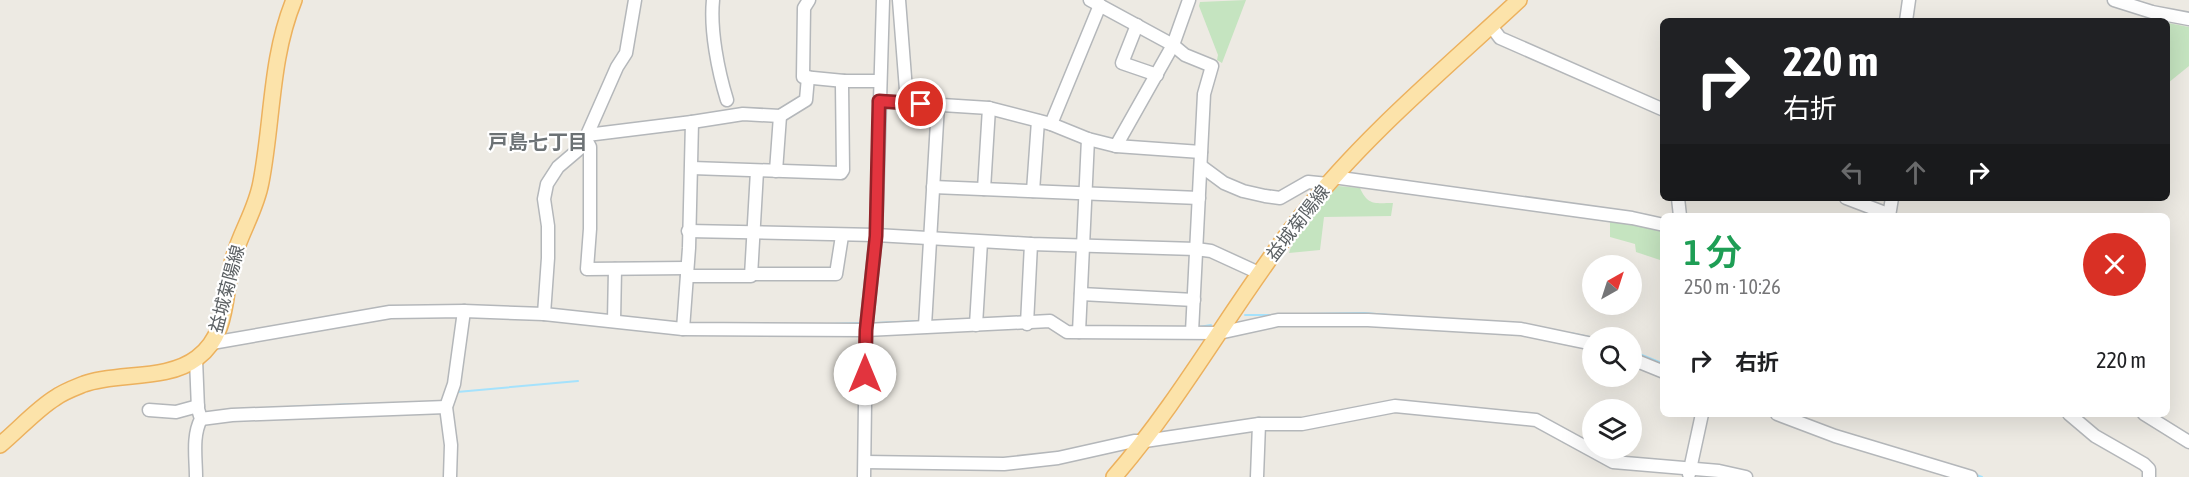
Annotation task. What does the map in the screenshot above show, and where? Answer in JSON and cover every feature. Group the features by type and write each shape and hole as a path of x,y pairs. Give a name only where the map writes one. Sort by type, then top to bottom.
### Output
{"main road":[{"name":"益城菊陽線","path":"0,445 55,398 86,383 176,369 196,359 212,343 220,327 236,245 256,204 270,129 276,58 294,0"},
{"name":"益城菊陽線","path":"1113,477 1145,441 1259,273 1331,180 1413,98 1519,0"}],"street":[{"path":"544,314 548,258 545,192 555,172 578,150 586,137 626,52 635,0"},
{"path":"713,0 712,12 722,82 727,100"},
{"path":"809,0 804,8 803,77 844,81 880,81"},
{"path":"864,477 866,330 876,236 883,0"},
{"path":"898,0 907,103"},
{"path":"1116,146 1173,45 1189,0"},
{"path":"1906,18 1909,0"},
{"path":"2114,0 2189,19"},
{"path":"1052,124 1095,3 1173,45 1185,56 1212,66 1204,94 1192,332"},
{"path":"1137,25 1122,63 1157,75"},
{"path":"1491,26 1500,38 1660,108"},
{"path":"586,137 743,114 780,116 806,100 808,77"},
{"path":"692,168 841,173 843,170 842,85 844,81"},
{"path":"879,101 989,108 1052,124 1088,140 1116,146 1201,152"},
{"path":"924,326 938,105"},
{"path":"984,189 989,108"},
{"path":"776,171 780,116"},
{"path":"1033,191 1038,121"},
{"path":"683,329 692,168 692,122"},
{"path":"586,137 590,147 590,229 587,269 687,272 750,277 751,274 836,274 842,236"},
{"path":"1079,332 1088,140"},
{"path":"1201,166 1224,183 1243,191 1280,198 1308,182 1331,180 1632,218 1660,224"},
{"path":"751,274 757,171"},
{"path":"933,187 1199,198"},
{"path":"1854,201 1884,213"},
{"path":"688,231 1196,249 1211,251 1259,273"},
{"path":"976,325 981,242"},
{"path":"1027,324 1031,244"},
{"path":"614,321 615,269"},
{"path":"1081,294 1194,300"},
{"path":"212,343 390,312 464,311 544,314 614,321 647,327 683,329 866,330 924,326 1027,324 1050,321 1067,332 1219,333 1278,320 1368,320 1521,329 1582,342"},
{"path":"450,477 451,445 446,407 454,384 464,311"},
{"path":"196,359 198,406 201,419 195,437 196,477"},
{"path":"1642,363 1660,370"},
{"path":"149,410 176,412 198,406"},
{"path":"865,462 1004,464 1058,458 1134,441 1259,424 1302,424 1395,406 1536,420 1613,462 1690,473 1719,471 1746,477"},
{"path":"201,419 232,415 446,407"},
{"path":"1690,473 1701,417"},
{"path":"1785,417 1835,436 1971,477"},
{"path":"2073,417 2095,436 2144,464 2149,469 2148,477"},
{"path":"2149,417 2189,442"},
{"path":"1257,477 1259,424"}],"green space":[{"path":"1246,0 1222,63 1217,60 1218,55 1199,6 1200,2"},
{"path":"2170,23 2189,27 2189,66 2170,81"},
{"path":"1338,186 1360,188 1369,201 1393,203 1391,216 1324,217 1320,250 1289,253 1303,225"},
{"path":"1610,220 1660,227 1660,260 1636,252 1635,244 1610,237"}],"waterway":[{"path":"1307,314 1364,313 1400,316"},
{"path":"1245,315 1277,315"},
{"path":"876,323 921,321"},
{"path":"829,324 862,323"},
{"path":"1199,327 1211,325"},
{"path":"1570,333 1582,336"},
{"path":"1642,355 1660,362"},
{"path":"457,392 578,381"},
{"path":"240,409 357,404"},
{"path":"1974,474 1982,477"}],"district":[{"name":"戸島七丁目","path":"538,142"}],"route":[{"path":"865,374 866,330 876,236 879,101 921,104"}]}
